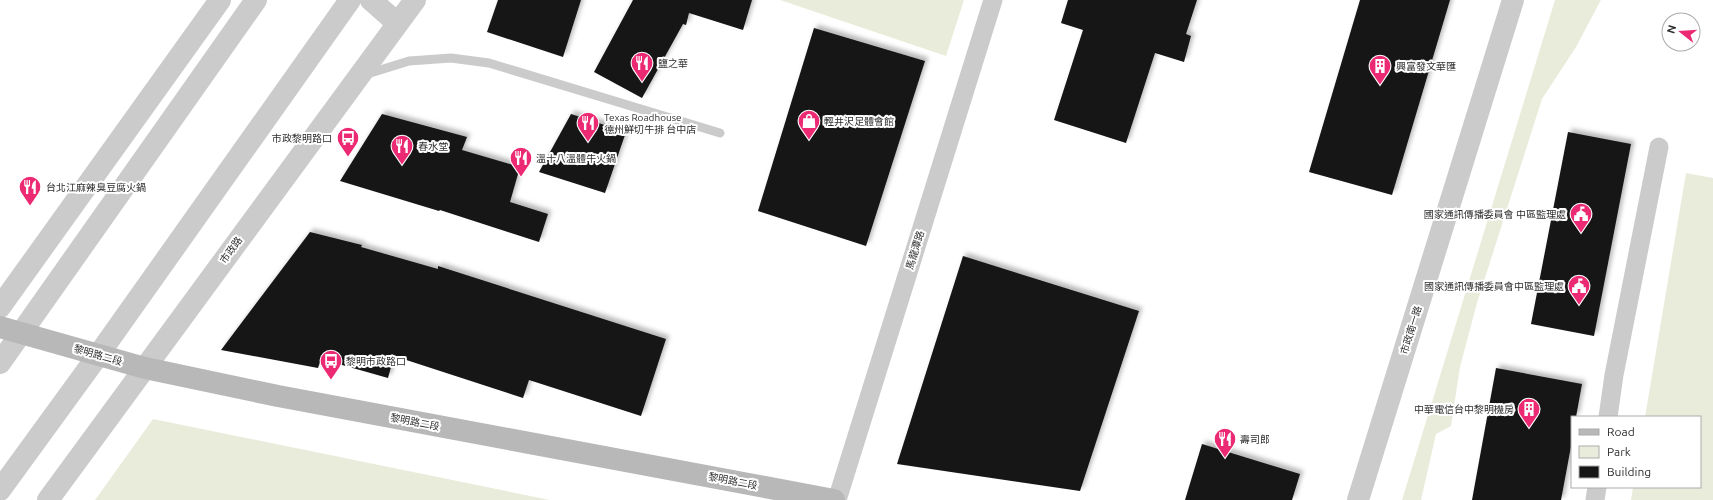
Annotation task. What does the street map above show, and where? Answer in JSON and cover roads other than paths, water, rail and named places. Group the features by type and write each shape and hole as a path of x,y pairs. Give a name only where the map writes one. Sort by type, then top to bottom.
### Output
{"main road":[{"name":"黎明路二段","path":"0,327 145,368 278,396 834,500"}],"street":[{"path":"0,307 220,0"},
{"path":"0,363 256,0"},
{"path":"0,490 99,354 350,0"},
{"path":"371,0 398,23"},
{"name":"市政路","path":"48,500 415,0"},
{"name":"馬龍潭路","path":"837,500 993,0"},
{"name":"市政南一路","path":"1358,500 1513,0"},
{"path":"1608,416 1614,375 1658,147"},
{"path":"1595,500 1597,488"}],"lane":[{"path":"357,78 409,61 451,58 489,63 720,133"}],"place":[{"name":"鹽之華","path":"642,82"},
{"name":"興富發文華匯","path":"1380,86"},
{"name":"輕井沢足體會館","path":"809,140"},
{"name":"Texas Roadhouse 德州鮮切牛排 台中店","path":"588,142"},
{"name":"市政黎明路口","path":"348,158"},
{"name":"春水堂","path":"402,166"},
{"name":"溫十八溫體牛火鍋","path":"521,178"},
{"name":"台北江麻辣臭豆腐火鍋","path":"30,206"},
{"name":"國家通訊傳播委員會 中區監理處","path":"1581,234"},
{"name":"國家通訊傳播委員會中區監理處","path":"1579,306"},
{"name":"黎明市政路口","path":"331,380"},
{"name":"中華電信台中黎明機房","path":"1529,428"},
{"name":"壽司郎","path":"1225,458"}]}
